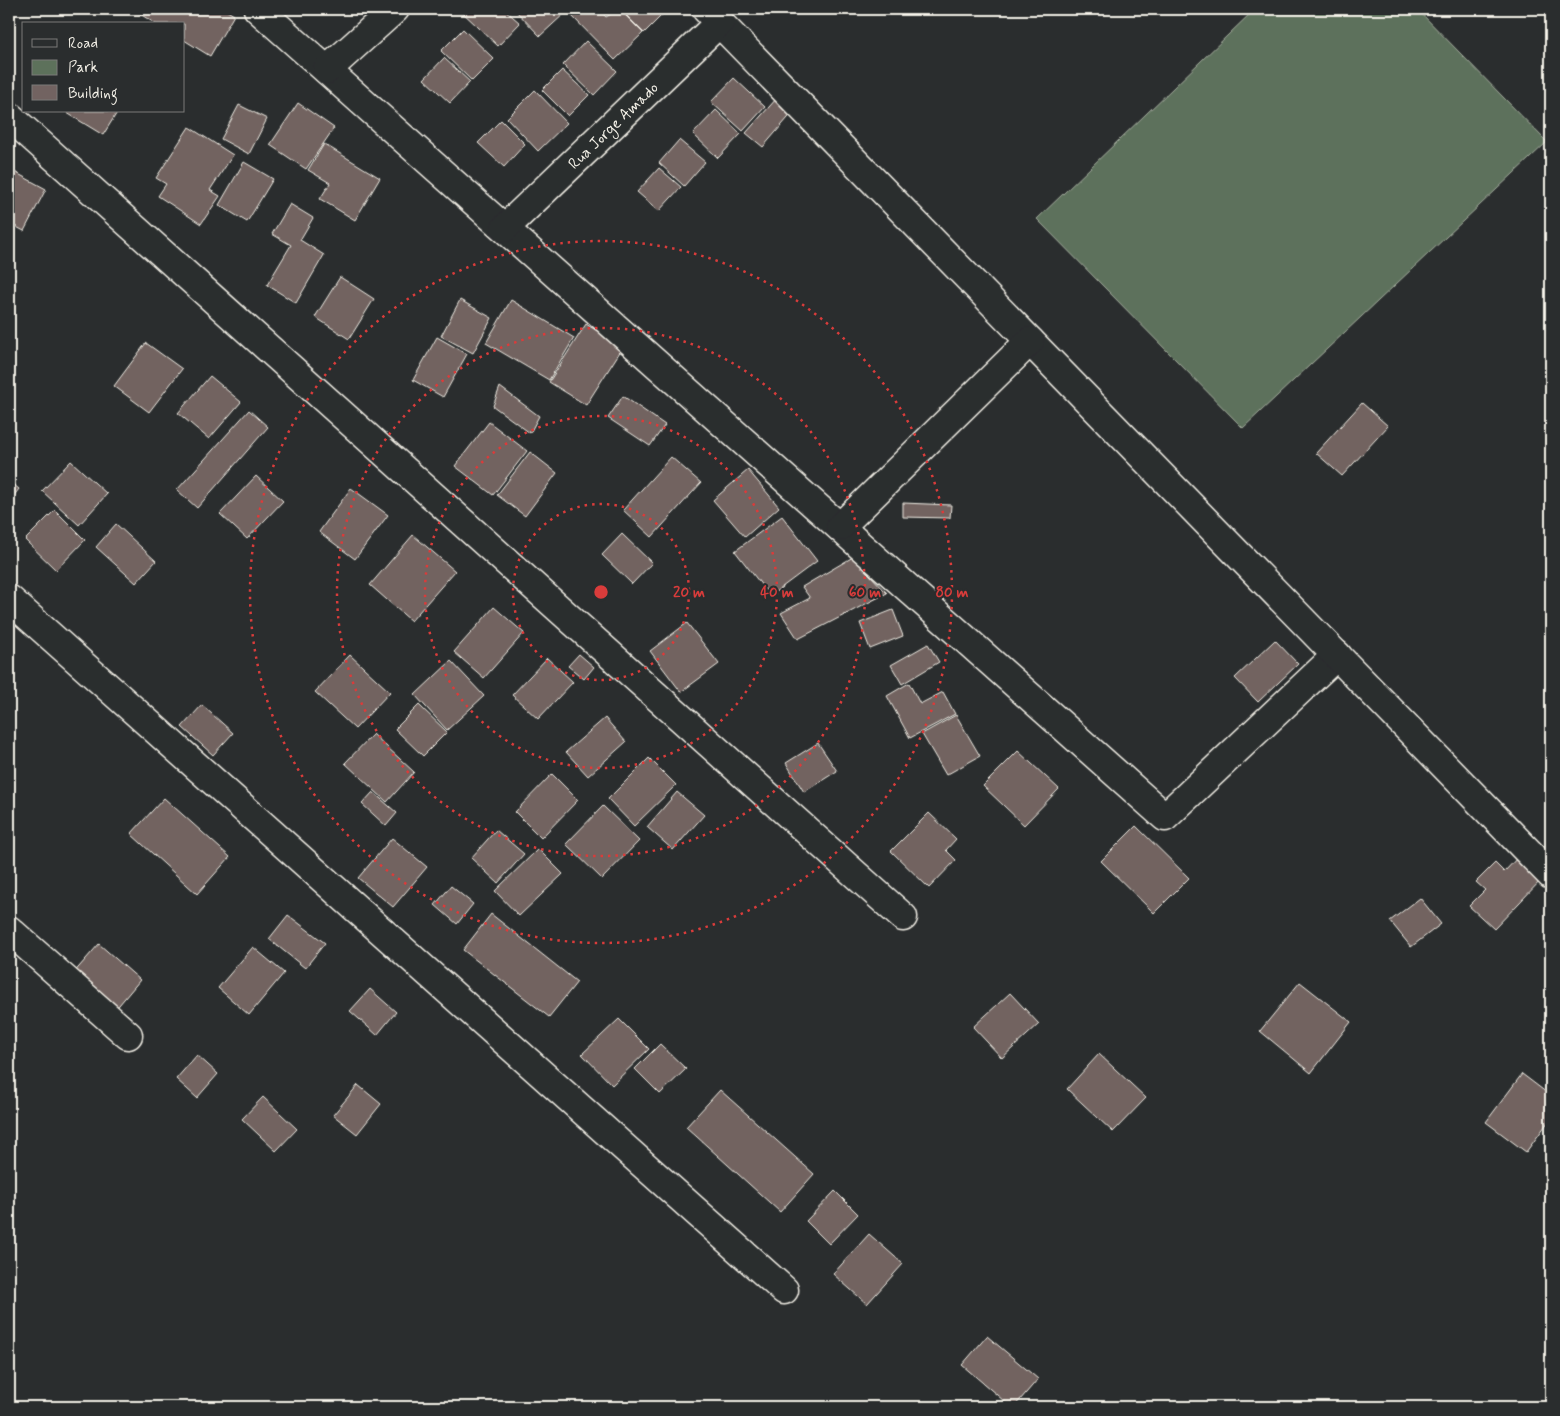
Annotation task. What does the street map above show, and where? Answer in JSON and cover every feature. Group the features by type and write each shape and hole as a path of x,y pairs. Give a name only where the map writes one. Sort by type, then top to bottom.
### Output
{"street":[{"path":"258,9 1165,817 1337,655"},
{"path":"327,70 395,9"},
{"path":"713,16 1551,875"},
{"name":"Rua Jorge Amado","path":"505,228 713,16"},
{"path":"9,116 903,917"},
{"path":"840,527 1030,341"},
{"path":"9,599 784,1290"},
{"path":"9,930 128,1035"}],"green space":[{"path":"1255,9 1417,9 1547,142 1243,428 1037,219"}],"building":[{"path":"132,9 224,9 234,15 210,56 185,41 185,22 153,22"},
{"path":"459,9 504,9 520,23 498,46"},
{"path":"514,9 561,9 565,13 540,36"},
{"path":"575,9 598,9 606,17 619,9 643,33 615,60 570,14"},
{"path":"620,9 668,9 644,33"},
{"path":"463,29 494,59 472,81 441,51"},
{"path":"586,41 617,71 594,95 563,65"},
{"path":"444,58 470,82 450,103 424,79"},
{"path":"562,70 589,95 568,116 542,90"},
{"path":"734,78 765,107 743,131 711,102"},
{"path":"535,90 567,123 538,151 507,118"},
{"path":"777,98 794,111 763,147 746,133"},
{"path":"298,103 334,128 306,169 270,145"},
{"path":"239,105 267,119 249,154 221,139"},
{"path":"716,110 741,134 718,158 693,134"},
{"path":"68,112 117,112 103,135"},
{"path":"501,120 525,144 504,167 478,143"},
{"path":"189,127 233,155 210,190 220,196 201,224 158,196 166,184 156,178"},
{"path":"679,140 705,162 684,186 659,163"},
{"path":"324,144 380,178 355,220 320,199 330,183 308,170"},
{"path":"244,162 273,179 247,222 219,205"},
{"path":"659,168 681,187 659,211 637,192"},
{"path":"9,169 46,189 24,231 9,223"},
{"path":"290,204 313,218 300,240 324,255 296,303 267,285 291,245 272,234"},
{"path":"340,277 374,299 349,339 315,317"},
{"path":"460,300 492,318 473,353 441,336"},
{"path":"511,300 574,338 549,380 486,343"},
{"path":"586,324 623,347 586,405 549,382"},
{"path":"437,337 467,354 443,397 413,380"},
{"path":"146,343 182,369 149,412 114,386"},
{"path":"210,376 241,402 209,439 178,413"},
{"path":"500,387 539,416 530,433 493,406"},
{"path":"623,396 665,425 650,446 608,418"},
{"path":"1362,403 1388,426 1342,476 1316,453"},
{"path":"249,410 268,427 197,508 177,490"},
{"path":"489,422 527,451 493,495 455,466"},
{"path":"530,452 557,473 525,516 497,495"},
{"path":"671,457 701,483 652,537 623,510"},
{"path":"71,461 107,494 79,525 42,491"},
{"path":"748,470 779,507 745,537 713,500"},
{"path":"256,476 283,501 247,539 220,514"},
{"path":"9,481 19,489 9,502"},
{"path":"351,488 388,515 355,559 319,532"},
{"path":"903,503 951,505 950,518 903,517"},
{"path":"55,510 85,540 56,570 25,540"},
{"path":"782,516 817,561 770,596 735,551"},
{"path":"116,524 156,561 136,583 96,547"},
{"path":"622,534 652,563 632,584 602,555"},
{"path":"413,535 455,571 411,621 370,585"},
{"path":"853,557 887,593 798,639 781,613 810,598 802,587"},
{"path":"494,607 524,633 484,678 454,652"},
{"path":"893,610 903,636 870,649 860,623"},
{"path":"687,623 719,664 681,692 650,651"},
{"path":"1275,640 1298,664 1258,702 1235,678"},
{"path":"928,644 939,662 902,684 891,665"},
{"path":"579,654 594,667 584,679 568,666"},
{"path":"350,655 390,692 355,729 315,692"},
{"path":"547,658 573,682 538,719 512,695"},
{"path":"451,661 484,696 447,730 415,695"},
{"path":"909,683 920,704 943,692 955,714 910,738 887,696"},
{"path":"202,705 233,733 213,755 182,727"},
{"path":"419,705 447,732 423,756 395,729"},
{"path":"956,715 980,756 946,775 922,734"},
{"path":"605,718 626,742 588,776 566,752"},
{"path":"373,734 414,772 387,802 345,763"},
{"path":"818,743 837,771 804,792 786,763"},
{"path":"1018,751 1059,789 1024,825 983,786"},
{"path":"649,758 676,785 634,826 608,799"},
{"path":"552,774 578,800 541,838 515,812"},
{"path":"373,792 397,813 386,826 362,804"},
{"path":"677,792 704,815 673,850 647,827"},
{"path":"164,798 230,857 197,894 131,834"},
{"path":"603,806 639,841 602,879 566,844"},
{"path":"929,813 956,839 946,850 956,860 929,888 891,851"},
{"path":"1136,826 1189,878 1154,913 1101,861"},
{"path":"496,830 524,854 498,883 471,858"},
{"path":"392,838 427,867 393,907 358,878"},
{"path":"538,849 563,874 519,916 495,891"},
{"path":"1520,855 1544,877 1494,929 1469,906 1485,890 1476,882 1495,863 1504,872"},
{"path":"451,886 473,904 457,924 435,905"},
{"path":"1420,898 1441,924 1411,947 1390,921"},
{"path":"491,914 577,982 549,1017 463,950"},
{"path":"288,915 325,943 305,968 269,939"},
{"path":"99,944 140,980 114,1011 72,975"},
{"path":"253,947 284,973 249,1015 218,988"},
{"path":"1300,982 1351,1022 1311,1073 1260,1031"},
{"path":"370,989 396,1012 377,1035 350,1011"},
{"path":"1010,993 1039,1024 1002,1058 973,1027"},
{"path":"619,1019 649,1049 612,1085 582,1054"},
{"path":"660,1044 686,1069 660,1094 635,1069"},
{"path":"1099,1054 1146,1098 1113,1132 1067,1089"},
{"path":"197,1055 218,1074 197,1098 176,1079"},
{"path":"1522,1074 1551,1096 1551,1118 1526,1152 1486,1122"},
{"path":"358,1085 381,1104 357,1134 333,1115"},
{"path":"720,1090 814,1174 780,1212 686,1127"},
{"path":"263,1097 297,1129 276,1151 242,1119"},
{"path":"835,1191 858,1214 829,1244 806,1221"},
{"path":"869,1234 903,1264 867,1304 833,1274"},
{"path":"987,1336 1038,1379 1014,1407 1011,1407 962,1365"}]}
